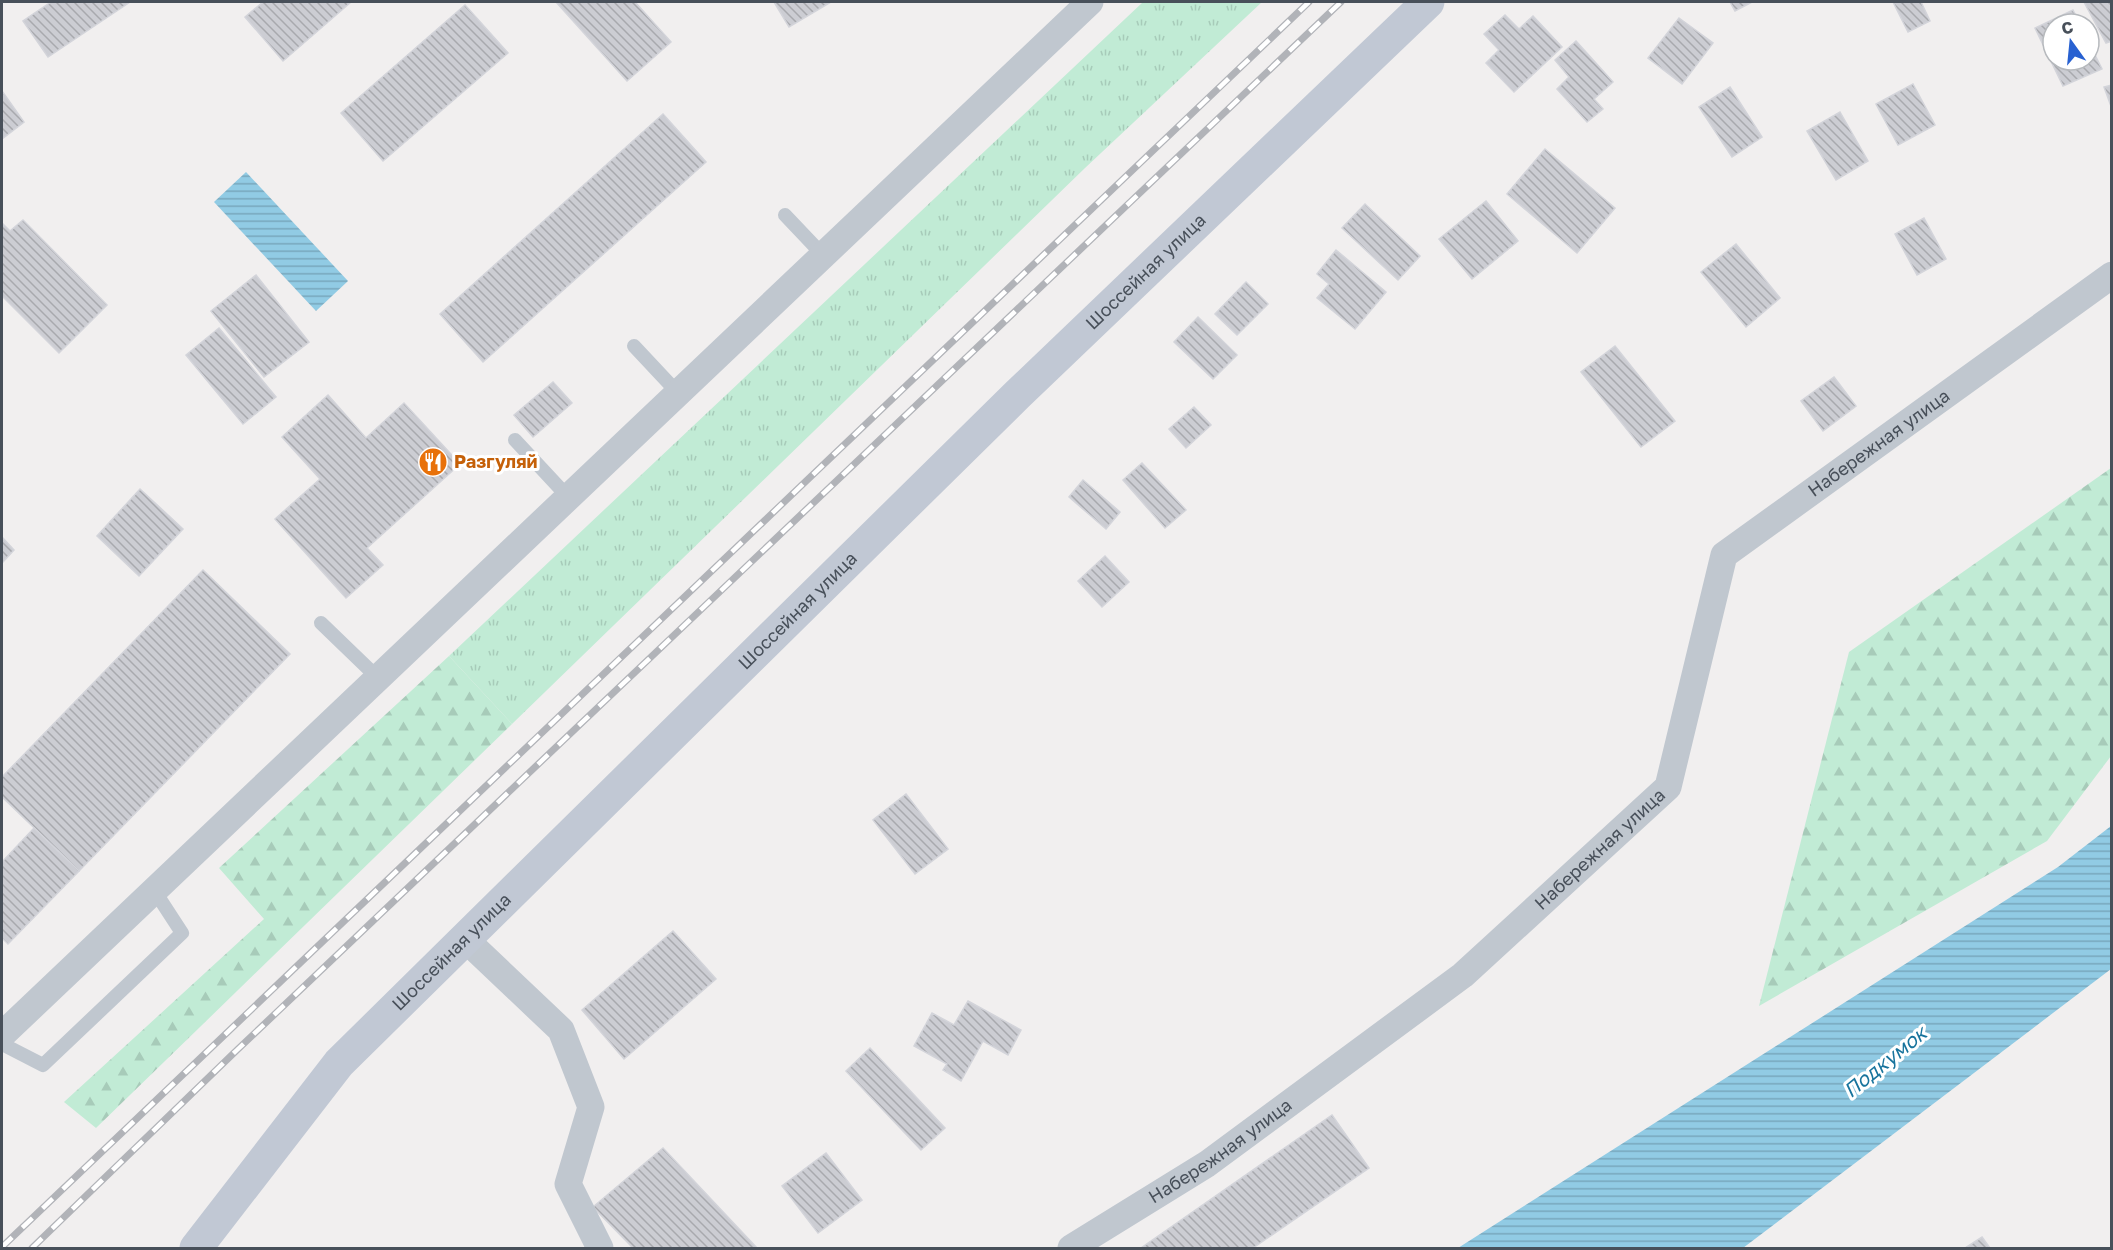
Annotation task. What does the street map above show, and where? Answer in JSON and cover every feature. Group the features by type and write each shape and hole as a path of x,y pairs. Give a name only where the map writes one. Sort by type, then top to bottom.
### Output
{"main road":[{"name":"Шоссейная улица","path":"196,1248 339,1063 1017,395 1428,2"}],"street":[{"path":"2,1035 823,255 1084,3"},
{"name":"Набережная улица","path":"1071,1248 1207,1164 1463,975 1668,787 1724,555 2112,275"},
{"path":"465,939 561,1030 591,1107 568,1184 600,1248"}],"lane":[{"path":"785,215 823,255"},
{"path":"634,346 678,393"},
{"path":"515,440 568,497"},
{"path":"321,623 378,678"},
{"path":"2,1044 44,1065 182,933 154,890"}],"green space":[{"path":"1143,2 1262,2 1085,168 512,724 449,656"},
{"path":"2111,468 2111,756 2047,841 1759,1006 1849,652"},
{"path":"449,656 512,724 96,1128 64,1102 264,919 219,868"}],"water":[{"path":"246,172 348,281 316,311 214,202"},
{"name":"Подкумок","path":"2111,826 2111,969 1743,1248 1458,1248 2058,867"}],"building":[{"path":"51,2 130,2 48,57 23,21"},
{"path":"263,2 351,2 283,61 245,17"},
{"path":"556,2 635,2 671,42 627,81"},
{"path":"774,2 831,2 789,27"},
{"path":"1730,2 1752,2 1735,11"},
{"path":"1893,2 1921,2 1930,21 1908,32"},
{"path":"2084,2 2112,2 2112,41 2106,43 2101,34 2101,12 2089,12"},
{"path":"465,5 508,53 383,161 341,113"},
{"path":"1505,15 1519,29 1533,16 1562,47 1514,92 1486,63 1499,50 1484,34"},
{"path":"1679,18 1713,43 1682,84 1648,58"},
{"path":"2041,25 2041,40 2035,28"},
{"path":"1576,41 1613,82 1594,99 1603,109 1587,122 1557,89 1569,77 1555,60"},
{"path":"2056,72 2095,72 2063,86"},
{"path":"1913,84 1935,125 1898,145 1876,104"},
{"path":"2112,85 2112,109 2104,87"},
{"path":"1730,87 1762,137 1732,157 1699,107"},
{"path":"2,91 24,122 2,139"},
{"path":"1840,112 1868,161 1836,180 1807,131"},
{"path":"663,114 706,162 483,362 440,314"},
{"path":"1545,149 1615,208 1577,253 1507,194"},
{"path":"1486,201 1518,241 1472,279 1439,239"},
{"path":"1365,204 1420,256 1398,280 1342,228"},
{"path":"1924,218 1946,259 1917,275 1895,234"},
{"path":"23,220 107,305 59,353 2,296 2,223 10,231"},
{"path":"1736,244 1780,298 1746,327 1701,272"},
{"path":"1336,250 1386,292 1355,329 1317,298 1329,284 1317,274"},
{"path":"256,275 309,342 264,377 211,311"},
{"path":"1246,282 1268,304 1237,335 1215,314"},
{"path":"1198,317 1237,355 1213,379 1174,342"},
{"path":"219,328 276,397 243,424 186,355"},
{"path":"1615,346 1675,421 1641,447 1581,372"},
{"path":"1834,377 1856,406 1823,431 1801,401"},
{"path":"553,382 572,403 533,437 514,415"},
{"path":"328,395 366,438 404,403 460,464 367,548 383,565 346,598 275,519 320,479 282,437"},
{"path":"1194,407 1211,425 1186,448 1169,429"},
{"path":"1142,463 1186,510 1165,528 1123,480"},
{"path":"1083,480 1120,512 1106,529 1069,497"},
{"path":"140,489 183,529 139,576 97,536"},
{"path":"2,537 14,550 2,563"},
{"path":"1105,556 1129,582 1102,607 1078,581"},
{"path":"203,570 290,654 79,871 2,797 2,777"},
{"path":"906,794 948,849 915,874 873,820"},
{"path":"34,828 79,871 8,944 2,938 2,862"},
{"path":"673,931 716,979 624,1059 582,1010"},
{"path":"968,1001 1021,1030 1008,1055 983,1041 961,1081 943,1070 947,1064 914,1046 932,1013 954,1025"},
{"path":"870,1048 945,1128 921,1150 846,1071"},
{"path":"1332,1115 1369,1168 1253,1248 1141,1248"},
{"path":"663,1148 757,1248 633,1248 593,1207"},
{"path":"826,1153 862,1200 818,1233 782,1186"},
{"path":"1982,1237 1990,1248 1965,1248"}],"railway":[{"path":"2,1247 1309,2"},
{"path":"32,1248 237,1050 1341,2"}],"place":[{"name":"Разгуляй","path":"433,462"}]}
